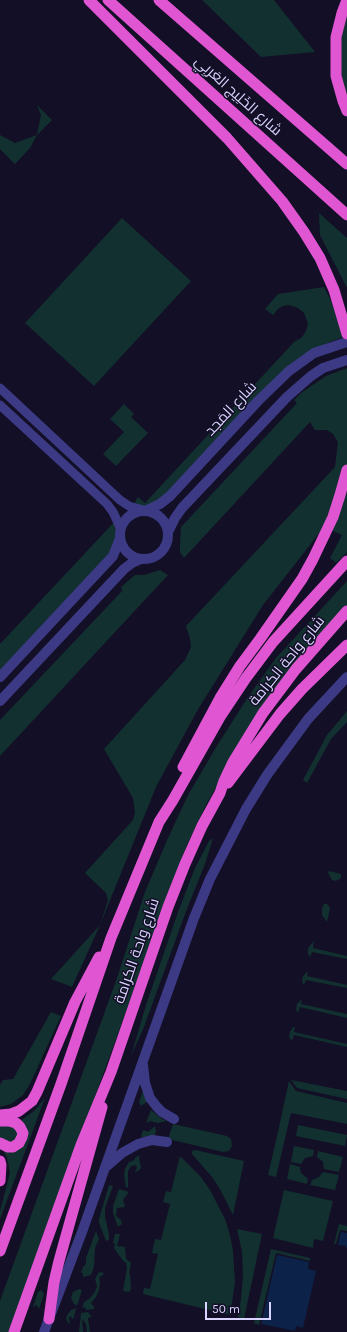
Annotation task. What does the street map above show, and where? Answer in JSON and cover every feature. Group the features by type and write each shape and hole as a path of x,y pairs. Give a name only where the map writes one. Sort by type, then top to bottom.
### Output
{"highway":[{"path":"89,0 227,138 282,201 320,258 334,290 347,334"},
{"name":"شارع الخَلِيج العَربِي","path":"108,0 179,62 347,215"},
{"name":"شارع الخَلِيج العَربِي","path":"159,0 347,164"},
{"path":"347,0 336,37 336,76 347,111"},
{"path":"159,822 176,780 220,698 240,666 302,579 313,559 333,517 347,470"},
{"name":"شارع واحة الكرامة","path":"0,1251 61,1084 111,938 159,822 220,717 246,678 273,642 347,561"},
{"name":"شارع واحة الكرامة","path":"14,1332 81,1145 111,1072 171,900 197,839 220,793 233,762 263,713 296,669 347,611"},
{"path":"220,793 280,714 347,645"},
{"path":"0,1115 11,1114 19,1111 32,1101 75,1002 111,938"},
{"path":"49,1319 54,1282 59,1261 111,1072"},
{"path":"0,1121 9,1121 20,1126 23,1133 19,1143 13,1147 8,1147 0,1143"},
{"path":"0,1161 0,1180"}],"street":[{"name":"شارع المَجد","path":"145,510 160,504 170,496 289,371 314,353 347,342"},
{"path":"168,532 174,518 182,508 287,397 311,376 323,368 347,360"},
{"path":"0,388 120,500 129,506 159,515 164,520 168,532 168,539 163,550 153,558 140,559 135,558 126,552 121,543 116,517 107,504 0,405"},
{"path":"0,677 113,556 122,523 130,514 145,510"},
{"path":"0,701 124,569 140,559"},
{"path":"44,1332 194,918 210,879 256,792 308,719 347,677"},
{"path":"143,1062 145,1083 150,1098 162,1112 174,1119"},
{"path":"104,1169 113,1160 132,1146 152,1140 167,1142"}],"green space":[{"path":"202,0 274,0 315,52 261,57"},
{"path":"347,6 347,101 337,70 337,37"},
{"path":"37,105 52,120 37,135 41,115"},
{"path":"0,135 15,143 37,135 30,148 15,164 0,149"},
{"path":"319,213 347,238 347,288 320,235"},
{"path":"122,218 191,281 94,386 25,323"},
{"path":"324,287 332,303 343,337 325,344 295,361 165,497 144,508 136,506 135,502 138,497 145,503 294,342 301,338 305,333 308,325 307,321 304,313 298,308 289,305 283,306 273,315 265,309 278,294"},
{"path":"347,368 347,552 336,563 330,558 342,535 324,527 263,605 197,711 156,787 100,925 108,900 106,893 85,873 133,820 135,813 133,798 104,749 185,660 191,647 186,626 335,467 338,442 333,434 327,430 315,430 310,422 184,558 180,552 181,527 297,403 294,400 301,393 326,376"},
{"path":"124,404 134,414 131,417 148,433 116,466 103,454 124,432 110,419"},
{"path":"117,519 123,524 125,531 122,539 0,671 0,644"},
{"path":"160,570 168,575 0,756 0,720 122,591 121,587 135,575 144,575"},
{"path":"347,581 347,607 235,754 206,805 186,847 9,1332 0,1332 0,1301 117,978 145,892 168,838 188,795 248,697 276,658"},
{"path":"347,711 347,722 331,739 307,783 303,780 327,735"},
{"path":"213,838 205,864 185,914 144,1027 131,1056 146,1005 178,912 195,868 209,841"},
{"path":"329,871 341,874 341,878 336,881 332,880 328,873"},
{"path":"324,904 327,904 330,908 327,922 322,915 322,908"},
{"path":"100,925 72,987 51,979"},
{"path":"314,941 313,948 347,956 347,959 312,952 310,957 308,954 308,948"},
{"path":"308,971 307,976 347,985 347,988 306,980 304,985 302,982 303,976"},
{"path":"302,999 301,1004 347,1014 347,1018 300,1007 298,1013 296,1010 297,1004"},
{"path":"51,1012 61,1016 30,1084 23,1095 11,1104 0,1107 0,1085 3,1080 13,1079"},
{"path":"293,1027 295,1027 294,1032 347,1044 347,1047 294,1035 292,1041 289,1037"},
{"path":"291,1080 347,1091 347,1099 297,1088"},
{"path":"289,1081 296,1091 347,1103 347,1124 291,1113 276,1177 268,1175"},
{"path":"143,1091 147,1102 141,1106 139,1102"},
{"path":"45,1098 0,1219 0,1211 10,1173 7,1158 0,1144 0,1125 20,1121 34,1111"},
{"path":"151,1110 167,1121 158,1123 150,1121 146,1123"},
{"path":"173,1124 227,1136 231,1139 232,1146 229,1151 223,1152 168,1139"},
{"path":"298,1125 347,1135 345,1146 296,1136"},
{"path":"155,1126 156,1131 154,1138 141,1137 143,1130 148,1132"},
{"path":"294,1146 314,1150 313,1156 305,1158 301,1164 291,1162"},
{"path":"195,1150 244,1161 233,1215 212,1177 192,1154 192,1151"},
{"path":"318,1151 343,1157 339,1172 324,1169 323,1162 317,1157"},
{"path":"140,1155 139,1158 141,1168 135,1172 137,1167 135,1165 131,1166 128,1171 128,1187 126,1188 124,1175 125,1169 129,1162 133,1161"},
{"path":"180,1156 201,1177 210,1190 225,1219 233,1251 235,1283 230,1315 143,1294 144,1288 150,1289 158,1254 152,1253 155,1239 161,1240 170,1204 163,1202 166,1191 171,1192"},
{"path":"290,1164 300,1167 301,1173 308,1179 307,1184 287,1179"},
{"path":"323,1172 339,1175 335,1190 310,1185 312,1180 319,1177"},
{"path":"109,1185 113,1186 105,1208 109,1235 109,1240 106,1241 99,1223 99,1219"},
{"path":"119,1189 129,1192 123,1200 125,1206 117,1208 116,1216 121,1220 122,1224 118,1227 113,1213 113,1206"},
{"path":"284,1190 333,1201 323,1241 314,1239 313,1248 273,1238"},
{"path":"339,1224 347,1226 347,1231 340,1230 336,1244 334,1244"},
{"path":"237,1229 262,1234 244,1319 238,1317 243,1275 242,1252"},
{"path":"96,1231 99,1239 95,1248 94,1267 91,1275 83,1277 81,1272 86,1264 86,1258"},
{"path":"115,1234 120,1234 117,1246 125,1247 126,1259 131,1263 129,1274 131,1289 129,1292 123,1291 127,1268 126,1262 124,1262 114,1248 115,1244 113,1243"},
{"path":"271,1249 310,1258 310,1261 276,1253 259,1325 254,1323"},
{"path":"99,1272 104,1273 99,1277 99,1290 91,1303 94,1309 86,1310 85,1307 82,1308 84,1302 95,1292 97,1286 95,1279"},
{"path":"79,1289 82,1290 77,1306 71,1298 73,1292"},
{"path":"41,1290 44,1294 39,1309 37,1305 33,1307 38,1292"},
{"path":"76,1308 73,1319 70,1316 69,1318 69,1324 66,1319 67,1315 71,1310"},
{"path":"88,1312 92,1317 89,1317 88,1319 90,1332 87,1332 86,1324 82,1319 83,1332 79,1332 81,1313"}],"water":[{"path":"341,1232 347,1233 347,1248 346,1246 338,1245"},
{"path":"277,1255 309,1262 308,1269 316,1271 303,1328 296,1326 295,1331 261,1324"}]}
